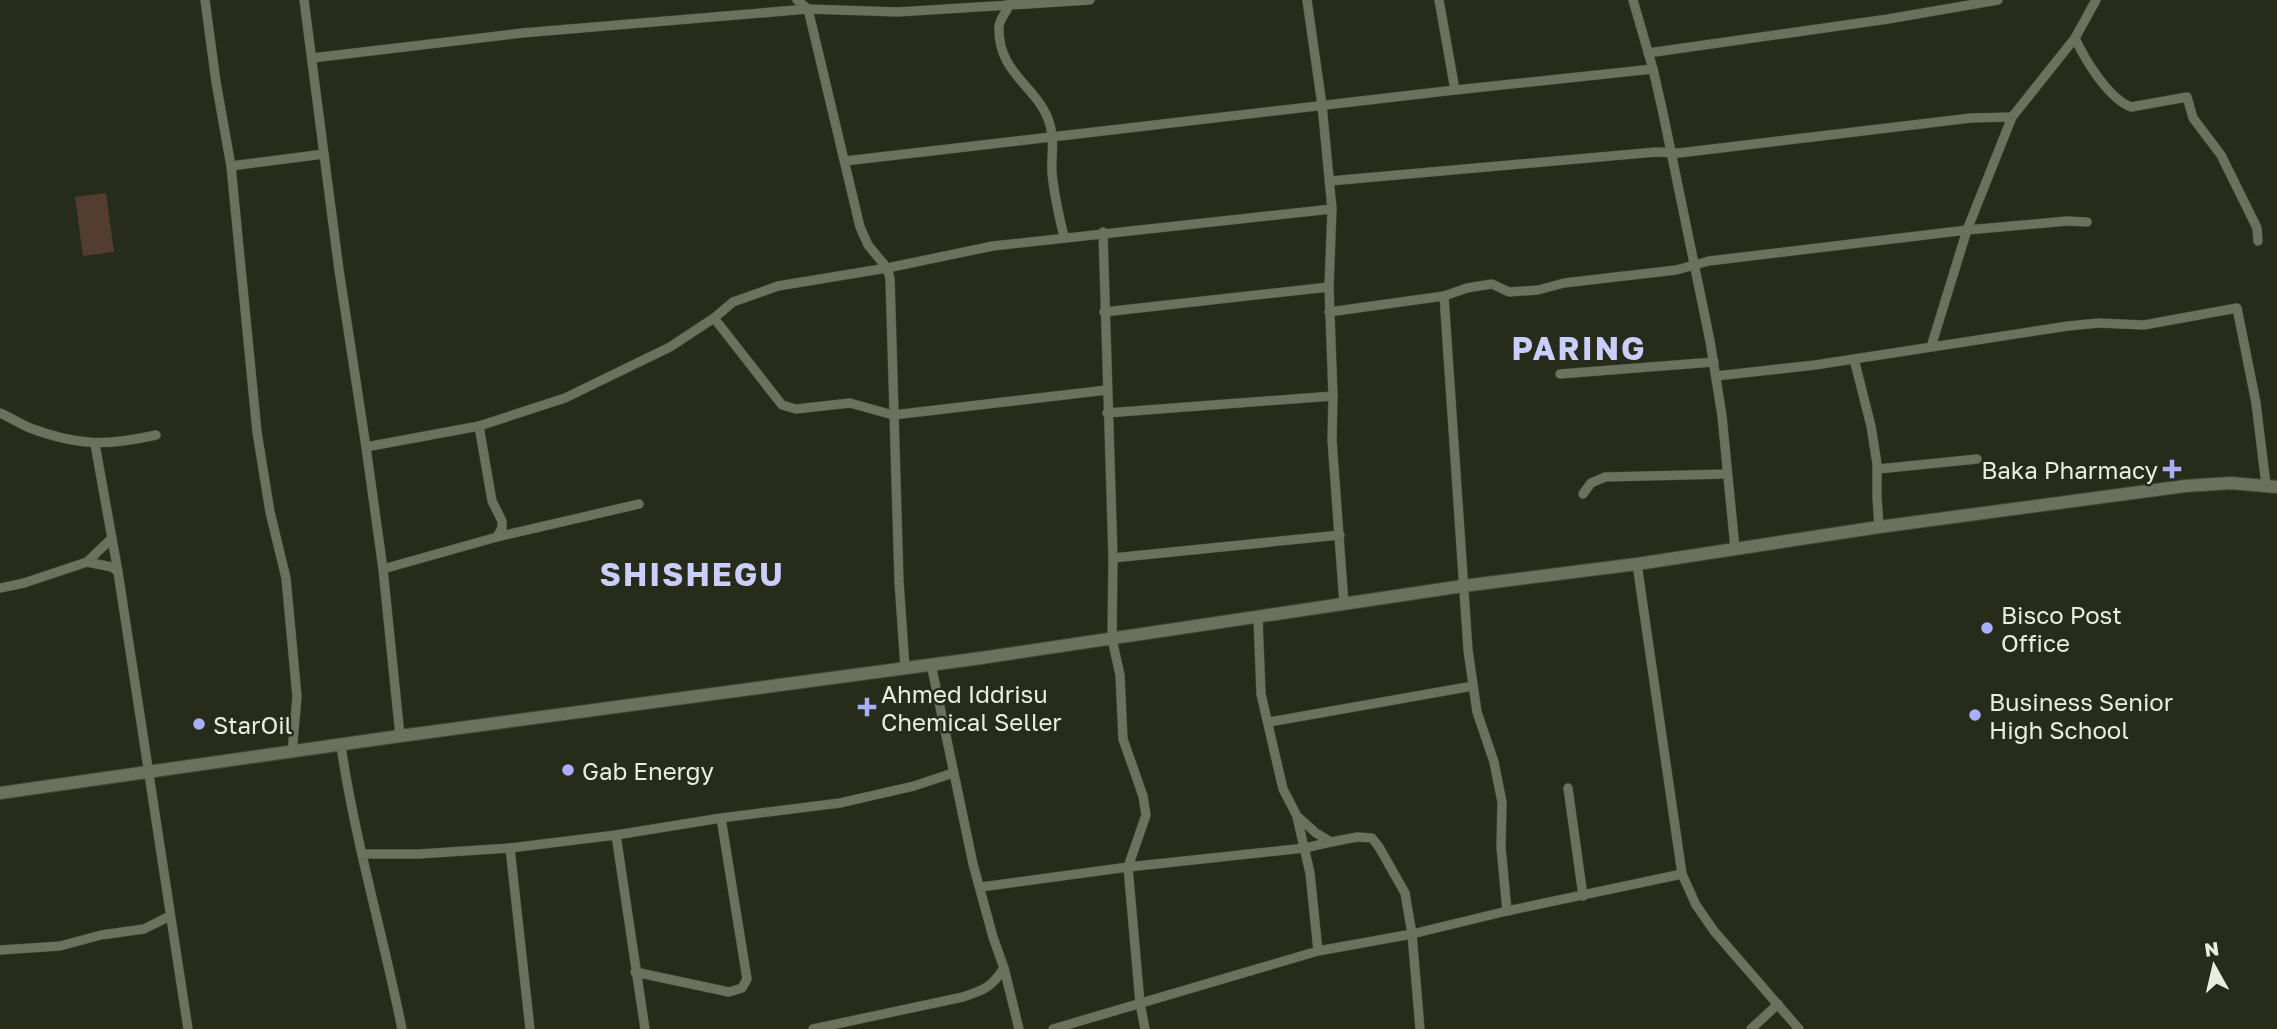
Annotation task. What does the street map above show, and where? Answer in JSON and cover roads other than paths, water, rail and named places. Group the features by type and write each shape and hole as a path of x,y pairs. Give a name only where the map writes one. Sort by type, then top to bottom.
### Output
{"main road":[{"path":"0,793 1112,639 1879,527 2185,486 2231,482 2271,486"}],"street":[{"path":"205,0 231,166 257,432 270,512 286,578 294,646 297,696 292,753"},
{"path":"304,0 339,270 383,569 400,736"},
{"path":"797,0 808,9 860,227 867,245 887,268 890,278 899,581 905,668"},
{"path":"312,58 522,33 808,9 898,12 1090,0"},
{"path":"1307,0 1322,105 1332,209 1328,287 1333,396 1332,440 1343,604"},
{"path":"1439,0 1455,90"},
{"path":"1633,0 1653,69 1714,362 1735,548"},
{"path":"1648,53 1888,19 1998,0"},
{"path":"1931,347 1967,230 2012,117 2075,38 2096,0"},
{"path":"1010,3 999,23 1001,42 1017,79 1041,105 1049,120 1053,136 1052,170 1064,237"},
{"path":"2075,38 2086,59 2116,98 2124,104 2131,107 2188,97 2193,118 2221,155 2257,228 2258,241"},
{"path":"845,161 1653,69"},
{"path":"1330,181 1656,152 1671,153 1827,137 1971,118 2012,117"},
{"path":"231,166 324,154"},
{"path":"366,447 479,426 565,398 670,347 733,302 778,286 887,268 993,246 1332,209"},
{"path":"1329,312 1444,296 1467,288 1492,284 1510,292 1538,290 1564,283 1676,270 1709,261 1967,230 2055,222 2087,222"},
{"path":"1102,233 1113,558 1112,639 1120,675 1123,739 1143,796 1146,816 1128,867 1140,1003 1145,1029"},
{"path":"1104,312 1328,287"},
{"path":"1444,296 1468,650 1477,712 1494,762 1502,802 1507,911"},
{"path":"1716,376 1854,359 2085,324 2144,325 2237,308 2271,486"},
{"path":"714,318 782,405 796,410 850,404 893,415 1107,390"},
{"path":"1854,359 1871,426 1878,470 1879,527"},
{"path":"1560,374 1714,362"},
{"path":"1107,413 1333,396"},
{"path":"3,416 65,438 95,444 156,435"},
{"path":"479,426 492,501 502,521 497,537"},
{"path":"95,444 118,572 188,1029"},
{"path":"1878,470 1977,459"},
{"path":"1583,494 1591,483 1605,477 1727,474"},
{"path":"383,569 497,537 639,504"},
{"path":"1113,558 1340,535"},
{"path":"0,588 87,562 112,538"},
{"path":"87,562 112,567 118,572"},
{"path":"1637,564 1682,874 1696,905 1714,931 1799,1029"},
{"path":"1258,618 1261,694 1283,789 1297,816 1305,848 1318,951"},
{"path":"931,664 973,864 1018,1029"},
{"path":"1269,722 1473,686"},
{"path":"341,746 348,795 390,967 402,1029"},
{"path":"362,854 419,854 510,848 616,835 840,803 914,786 953,773"},
{"path":"1568,788 1583,896"},
{"path":"1297,816 1331,842"},
{"path":"635,972 729,992 742,988 747,979 721,818"},
{"path":"616,835 645,1029"},
{"path":"981,887 1128,867 1305,848 1357,837 1372,838 1405,893 1412,934 1420,1029"},
{"path":"510,848 530,1029"},
{"path":"1053,1029 1318,951 1412,934 1682,874"},
{"path":"0,950 60,946 101,935 136,930 170,916"},
{"path":"813,1029 982,991 994,983 1003,968"},
{"path":"1751,1029 1778,1004"}],"place":[{"name":"Baka Pharmacy","path":"2172,469"},
{"name":"Bisco Post Office","path":"1987,628"},
{"name":"Ahmed Iddrisu Chemical Seller","path":"867,707"},
{"name":"Business Senior High School","path":"1975,715"},
{"name":"StarOil","path":"199,724"},
{"name":"Gab Energy","path":"568,770"}],"district":[{"name":"PARING","path":"1579,348"},
{"name":"SHISHEGU","path":"692,574"}]}
